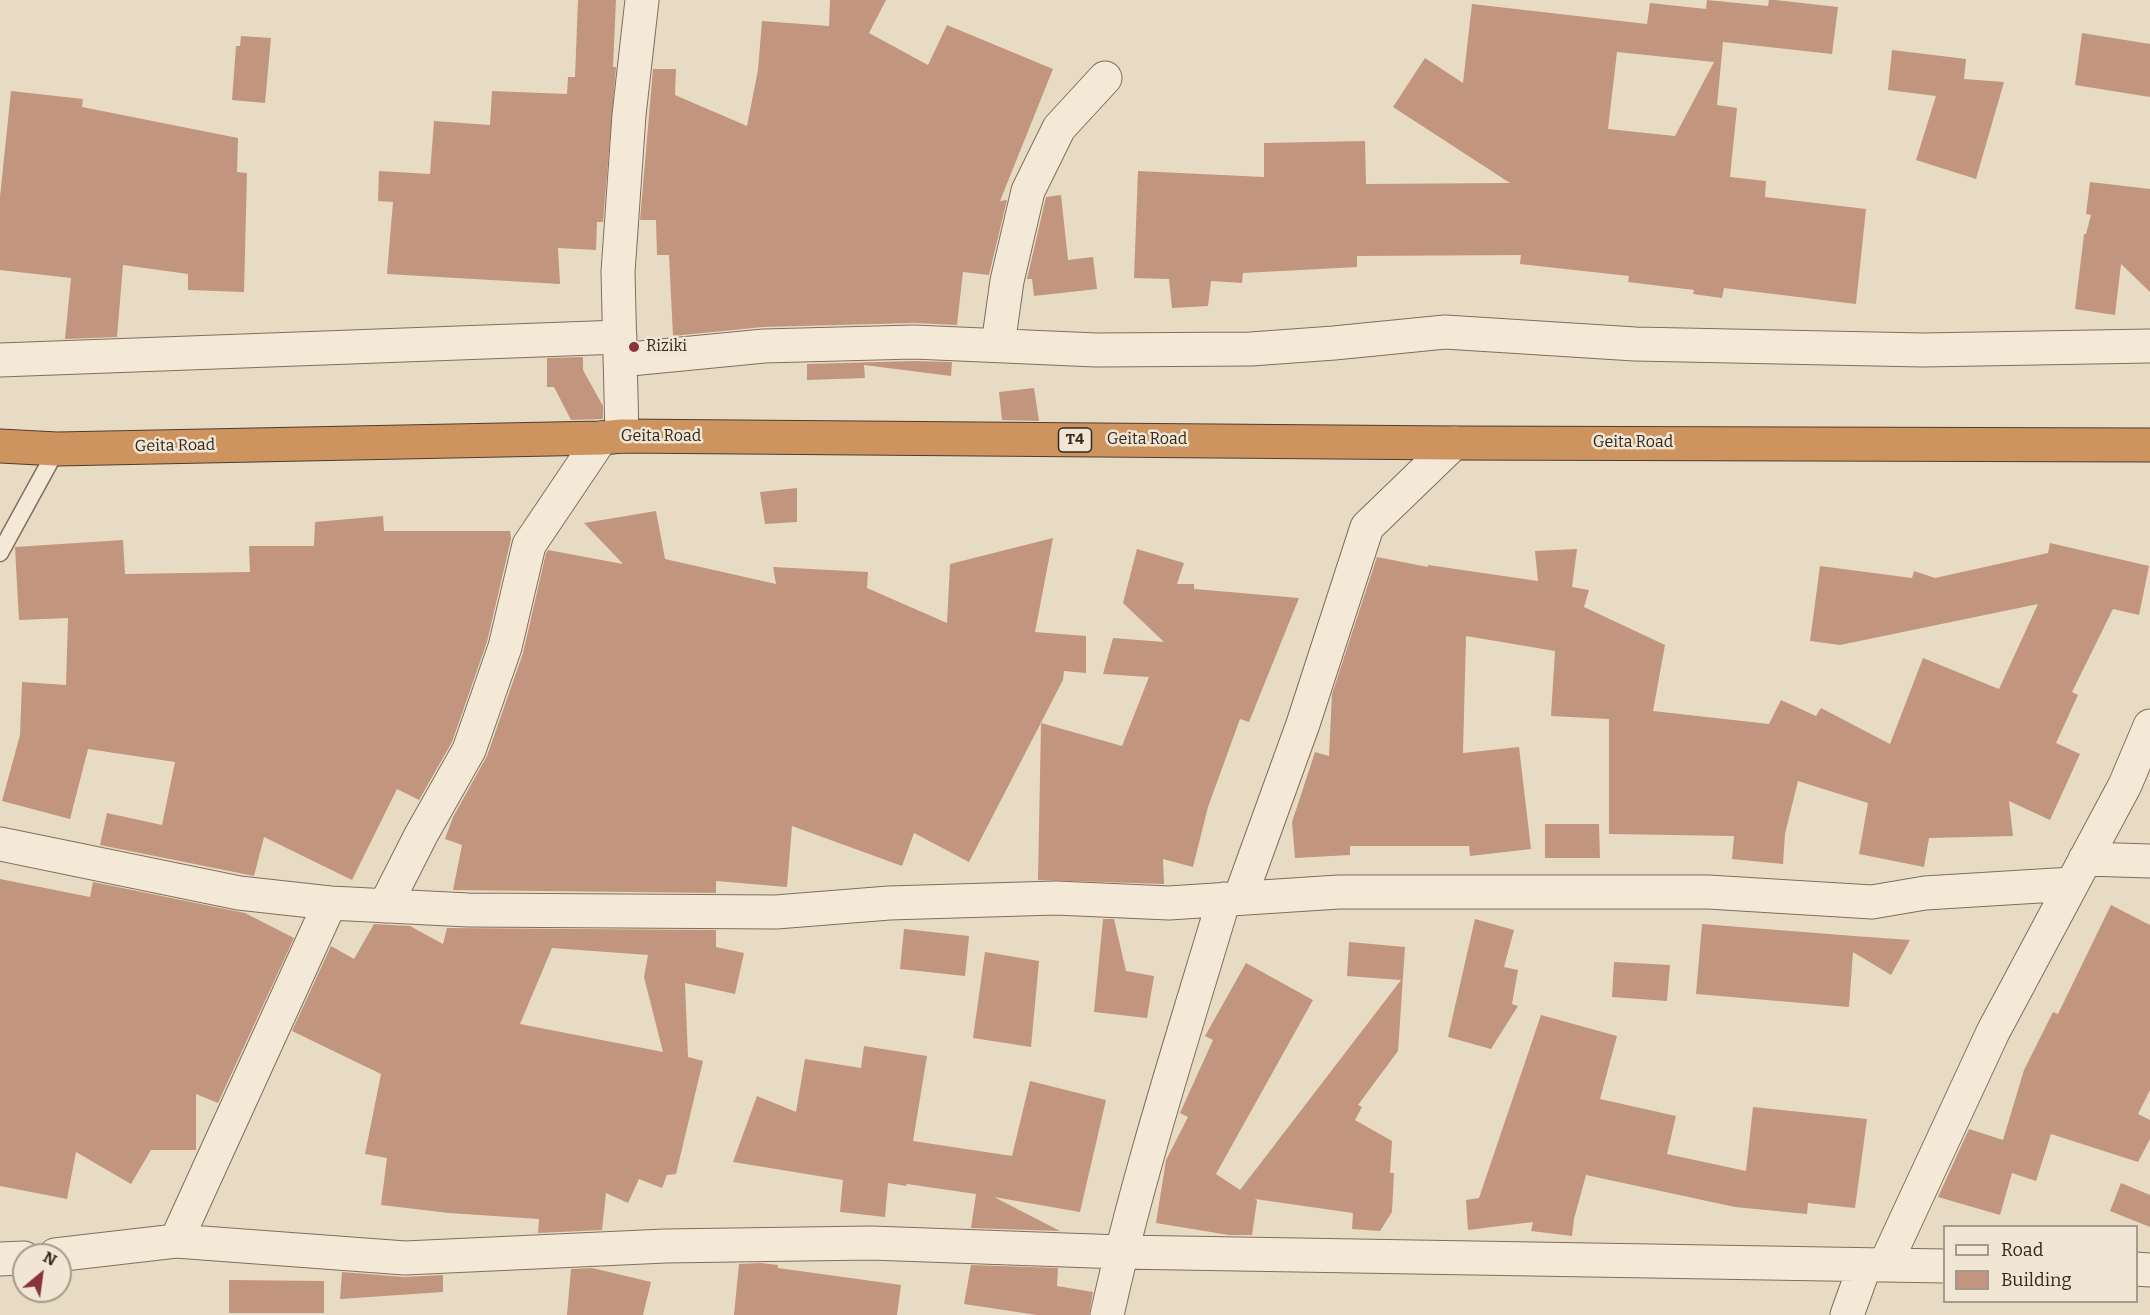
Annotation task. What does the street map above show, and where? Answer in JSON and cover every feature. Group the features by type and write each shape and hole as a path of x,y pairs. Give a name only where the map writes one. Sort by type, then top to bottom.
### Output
{"highway":[{"name":"Geita Road","path":"0,446 57,449 611,437 2150,445"}],"street":[{"path":"384,906 469,750 505,647 529,545 611,437 620,348 618,272 629,115 642,0"},
{"path":"998,345 1008,281 1028,191 1059,128 1105,78"},
{"path":"0,360 914,342 1096,350 1251,349 1334,344 1445,332 1635,344 1923,350 2150,346"},
{"path":"1107,1315 1121,1252 1158,1117 1232,899 1303,724 1367,528 1454,443"},
{"path":"1847,1315 1875,1265 1993,1032 2125,785 2150,726"},
{"path":"0,844 239,893 330,903 468,910 776,912 889,903 1044,899 1169,903 1339,892 1708,892 1872,902 1925,892 2150,861"},
{"path":"176,1241 330,903"},
{"path":"72,1253 176,1241 405,1258 665,1246 872,1243 1121,1252 1943,1266"}],"lane":[{"path":"0,553 57,449"}],"building":[{"path":"578,0 616,0 613,67 616,67 603,222 597,222 596,250 558,248 560,284 387,274 393,202 378,201 379,171 430,174 434,121 490,125 492,91 567,94 568,77 575,77"},
{"path":"830,0 886,0 869,33 928,65 947,25 1053,69 1000,201 1007,200 989,275 963,272 957,325 914,323 763,327 673,336 669,255 657,255 656,220 640,220 653,69 676,69 675,95 747,126 758,70 762,21 829,26"},
{"path":"1707,0 1768,6 1769,0 1775,0 1838,7 1832,54 1723,42 1717,105 1737,108 1730,177 1766,181 1765,197 1866,209 1856,304 1724,288 1722,298 1693,294 1694,290 1628,282 1629,276 1520,264 1521,255 1357,256 1357,267 1243,273 1242,283 1211,281 1208,306 1172,308 1169,279 1134,278 1138,171 1264,177 1264,143 1365,141 1366,184 1510,183 1393,107 1425,58 1463,83 1472,4 1647,24 1650,3 1706,9","holes":["1617,52 1714,62 1675,136 1608,129"]},
{"path":"2082,33 2150,44 2150,97 2075,85"},
{"path":"241,36 271,38 265,103 232,100 236,46 240,46"},
{"path":"1892,50 1966,59 1964,79 2004,82 1976,179 1916,160 1936,96 1888,90"},
{"path":"11,91 83,99 82,107 238,138 237,172 247,173 244,292 188,290 188,274 123,265 117,337 65,339 71,278 0,270 0,197"},
{"path":"2090,182 2150,189 2150,292 2121,264 2115,315 2075,309 2084,234 2086,234 2091,215 2086,214"},
{"path":"1061,195 1068,260 1093,257 1097,289 1034,296 1032,279 1027,279 1046,197"},
{"path":"583,357 583,370 603,406 603,419 571,420 554,387 547,387 547,358"},
{"path":"952,362 951,376 864,365 865,378 807,380 807,364"},
{"path":"1034,388 1039,421 1002,420 999,392"},
{"path":"797,488 797,522 765,524 760,492"},
{"path":"656,511 665,559 776,584 773,567 868,572 867,588 947,623 950,564 1053,538 1035,632 1086,636 1086,673 1064,671 1063,680 969,862 914,833 902,866 792,826 787,887 716,881 716,893 453,890 462,845 445,839 453,817 487,756 523,653 546,553 548,550 623,564 584,523"},
{"path":"383,516 384,531 510,531 511,539 487,642 452,742 419,800 397,789 352,880 264,837 254,876 100,845 107,813 162,825 175,762 88,749 70,819 2,801 20,735 22,682 66,685 68,618 19,620 15,547 123,540 125,574 250,572 249,546 314,546 315,522"},
{"path":"2050,543 2149,566 2139,615 2113,609 2072,692 2078,695 2056,743 2080,754 2050,820 2009,801 2013,836 1929,838 1924,867 1859,854 1868,803 1798,781 1785,834 1783,864 1732,859 1734,836 1609,834 1609,719 1551,716 1555,651 1466,636 1463,753 1519,747 1531,849 1470,856 1469,846 1350,846 1350,855 1295,858 1292,822 1315,752 1329,756 1332,694 1377,557 1428,567 1428,565 1538,581 1535,551 1577,549 1572,587 1589,590 1584,607 1665,645 1653,711 1769,724 1781,700 1816,716 1821,708 1890,744 1923,658 1999,689 2038,604 1840,645 1810,641 1820,566 1912,578 1914,571 1935,578 2048,553"},
{"path":"1137,549 1184,563 1177,584 1194,584 1194,589 1299,598 1249,722 1240,719 1208,807 1193,867 1163,859 1164,884 1038,880 1041,723 1122,746 1149,677 1103,674 1113,638 1164,642 1123,603"},
{"path":"1545,824 1599,824 1600,858 1545,858"},
{"path":"0,879 90,897 93,882 245,913 294,938 218,1103 196,1094 196,1150 151,1150 131,1184 76,1152 67,1199 0,1186"},
{"path":"2111,905 2150,925 2150,1090 2138,1114 2150,1120 2150,1139 2138,1162 2051,1134 2036,1181 2012,1173 2000,1215 1938,1197 1969,1129 2003,1140 2024,1070 2053,1012 2058,1014"},
{"path":"1103,919 1114,919 1126,971 1154,976 1147,1018 1094,1012"},
{"path":"1475,919 1514,930 1504,967 1518,970 1512,1004 1518,1006 1491,1049 1448,1037"},
{"path":"374,924 410,926 443,944 447,928 716,930 716,947 744,953 735,994 685,983 688,1057 703,1061 676,1174 667,1175 662,1188 639,1179 628,1203 606,1193 602,1230 538,1233 539,1219 449,1213 381,1205 387,1158 365,1154 381,1074 292,1031 331,946 354,959","holes":["552,948 648,955 644,977 663,1052 520,1024"]},
{"path":"1702,924 1910,940 1891,975 1853,952 1849,1007 1696,994"},
{"path":"904,929 969,936 965,976 900,969"},
{"path":"1349,942 1405,947 1398,1051 1358,1105 1362,1107 1355,1120 1392,1141 1390,1173 1394,1173 1392,1212 1380,1231 1352,1229 1353,1213 1255,1199 1257,1201 1252,1235 1229,1235 1156,1223 1166,1160 1188,1117 1180,1113 1213,1040 1205,1036 1246,963 1313,1000 1216,1174 1240,1190 1401,980 1347,976"},
{"path":"985,952 1039,961 1031,1047 973,1038"},
{"path":"1614,962 1670,965 1667,1001 1612,997"},
{"path":"1541,1015 1617,1036 1600,1099 1676,1116 1667,1154 1746,1171 1753,1107 1867,1119 1855,1208 1808,1203 1807,1214 1735,1207 1586,1175 1574,1219 1572,1236 1531,1231 1533,1222 1468,1230 1466,1200 1479,1198"},
{"path":"864,1046 927,1056 913,1141 1012,1156 1030,1081 1106,1100 1080,1212 994,1197 1060,1231 971,1228 976,1194 888,1183 885,1217 840,1212 843,1180 733,1162 757,1096 796,1112 805,1059 861,1068"},
{"path":"2121,1183 2150,1195 2150,1227 2110,1211"},
{"path":"739,1264 778,1265 778,1268 901,1285 897,1315 734,1315"},
{"path":"971,1265 1058,1268 1057,1286 1093,1292 1089,1315 1037,1315 964,1304"},
{"path":"592,1268 651,1282 643,1315 567,1315 571,1269"},
{"path":"342,1272 404,1277 443,1275 443,1292 340,1299"},
{"path":"229,1280 324,1281 324,1313 229,1313"}],"place":[{"name":"Riziki","path":"634,347"}]}
